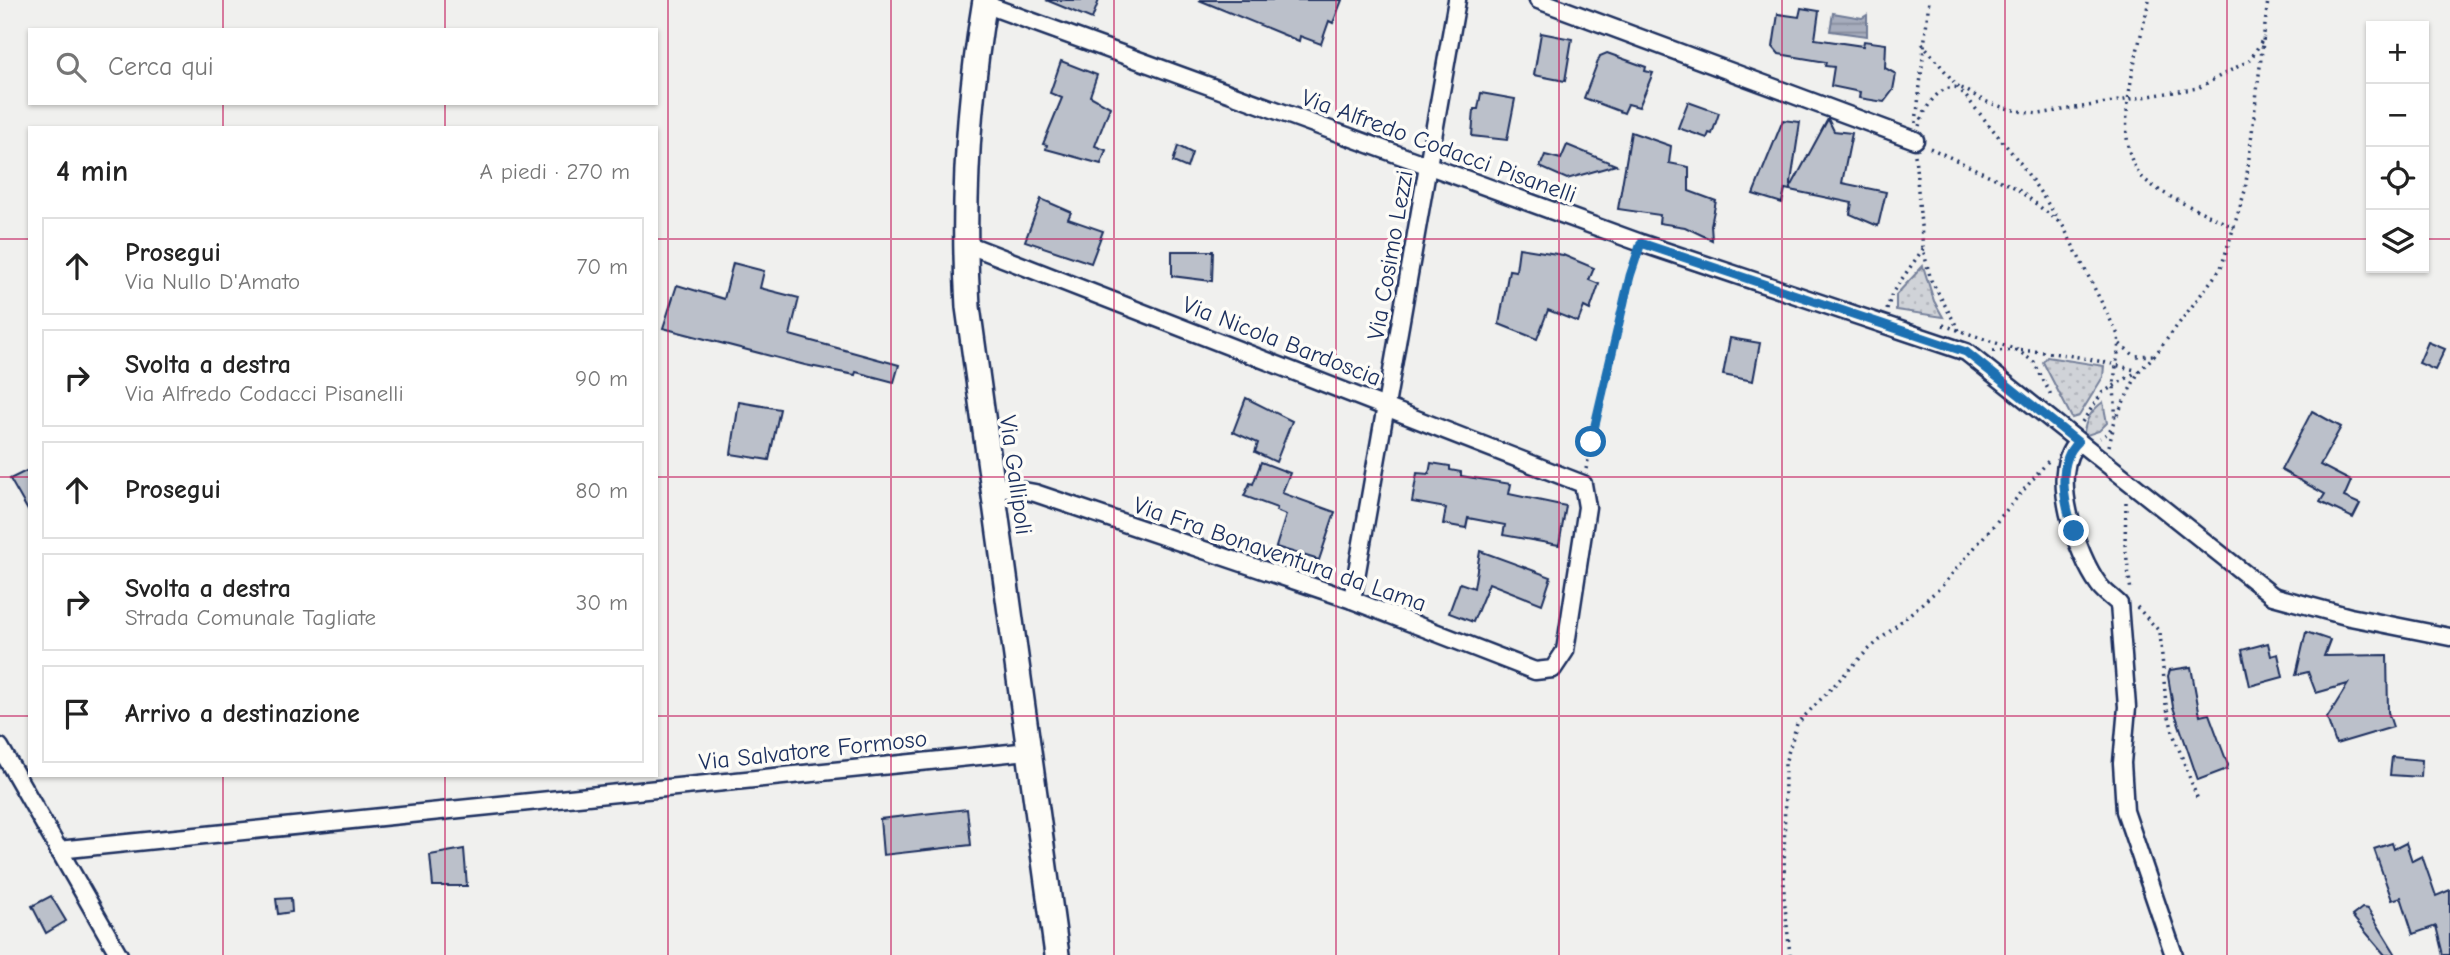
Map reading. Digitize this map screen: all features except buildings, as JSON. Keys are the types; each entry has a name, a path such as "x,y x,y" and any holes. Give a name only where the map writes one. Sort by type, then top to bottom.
{"main road":[{"name":"Via Gallipoli","path":"984,2 968,146 964,243 968,307 990,485 1057,955"}],"street":[{"name":"Via Cosimo Lezzi","path":"1352,600 1457,0"},
{"path":"1538,0 1914,140"},
{"name":"Via Alfredo Codacci Pisanelli","path":"984,2 1641,243 1966,352"},
{"name":"Via Nicola Bardoscia","path":"964,243 1386,405 1583,484"},
{"path":"1966,352 2273,596 2328,612 2450,637"},
{"path":"2078,442 2067,457 2065,505 2099,586 2119,604 2127,708 2122,763 2125,811 2174,955"},
{"name":"Via Fra Bonaventura da Lama","path":"990,485 1035,493 1352,600 1535,671 1553,669 1565,651 1587,507 1583,484"},
{"path":"0,747 119,955"},
{"name":"Via Salvatore Formoso","path":"58,850 1029,751"}],"path":[{"path":"1929,0 1922,43 1914,140 1923,249 1931,279 1942,305 1959,329 1966,352 2030,349 2139,371"},
{"path":"2149,0 2129,99 2125,136 2134,165 2144,179 2234,228"},
{"path":"2105,461 2122,400 2139,371 2155,355 2221,268 2245,191 2268,0"},
{"path":"1914,140 1931,99 1944,90 1959,88 1983,100 2019,112 2039,114 2177,94 2221,78 2249,60 2264,37"},
{"path":"1790,955 1784,897 1785,763 1797,724 1867,651 1941,587 2057,450 2078,442 2104,437 2115,422 2114,384 2118,365 2118,335 2063,226 2021,164 1922,43"},
{"path":"1914,140 2016,188 2063,226"},
{"path":"1583,484 1630,276 1641,243"},
{"path":"1882,325 1892,293 1923,249"},
{"path":"2119,344 2135,356 2155,355"},
{"path":"2078,442 2080,424 2090,406 2114,384 2139,371"},
{"path":"2127,480 2125,544 2132,604 2147,614 2160,632 2166,705 2198,800"}],"shaded area":[{"path":"1923,266 1934,301 1943,317 1896,310 1896,295"},
{"path":"2047,357 2104,366 2103,377 2079,416 2072,418 2043,362"},
{"path":"2103,402 2107,423 2099,431 2087,435 2084,433 2088,420"}],"water":[{"path":"1833,13 1862,18 1867,15 1867,36 1830,31"}],"route":[{"path":"1591,442 1630,276 1641,243 1966,352 2078,442 2070,449 2067,457 2066,478 2065,505 2074,531"}]}
